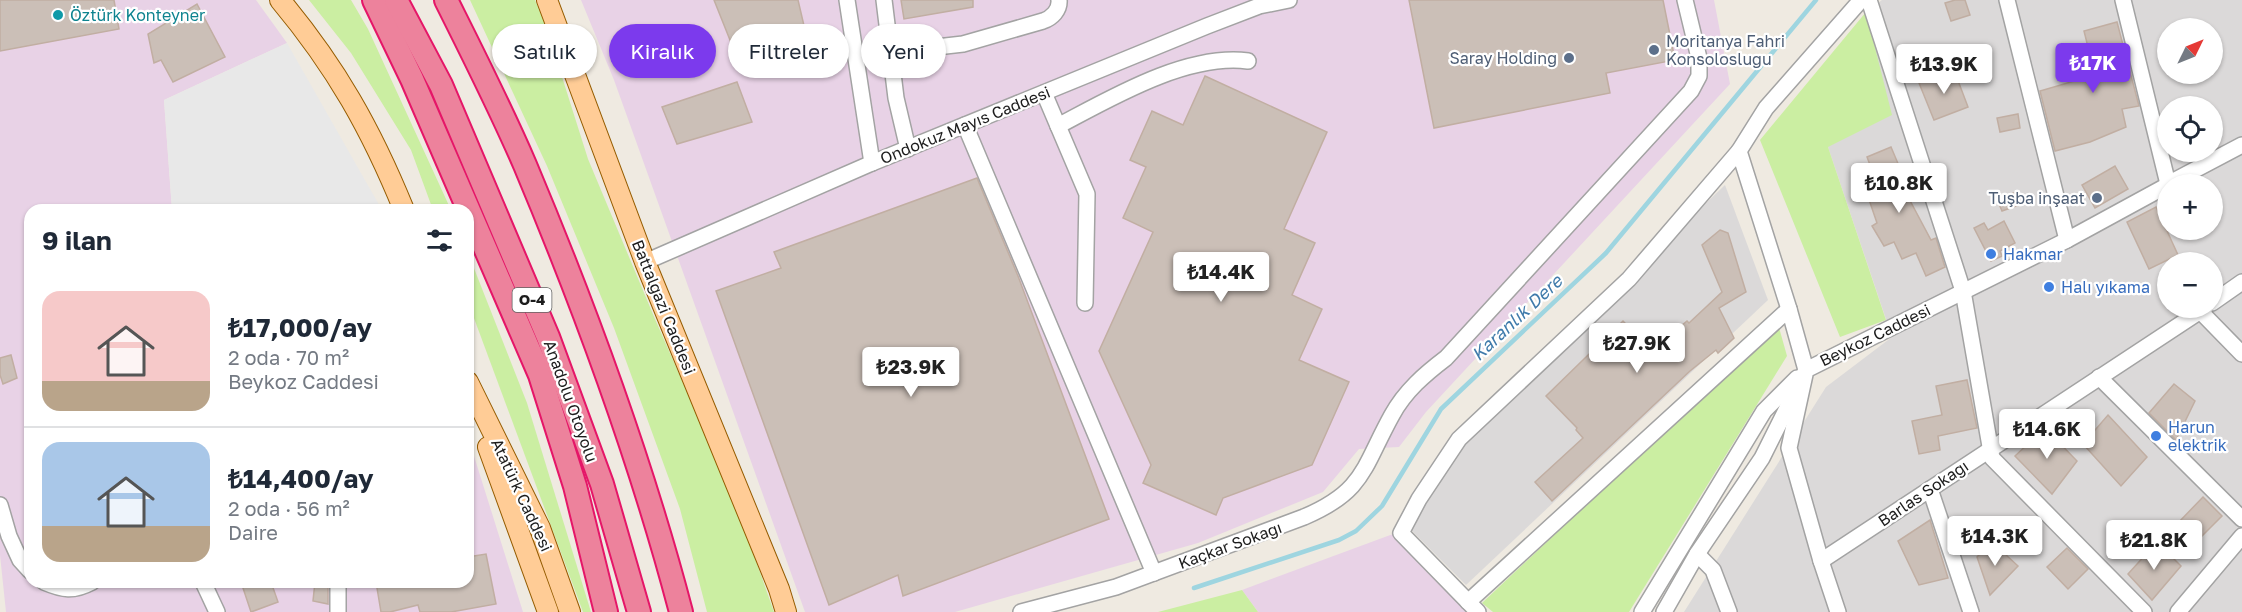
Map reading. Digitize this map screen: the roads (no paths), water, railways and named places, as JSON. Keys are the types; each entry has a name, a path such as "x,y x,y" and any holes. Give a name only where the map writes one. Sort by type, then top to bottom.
{"highway":[{"path":"374,0 465,204"},
{"name":"Anadolu Otoyolu","path":"396,0 441,86 548,337 602,484 639,612"},
{"name":"O-4","path":"446,0 524,163 593,336 643,481 681,612"},
{"path":"474,224 540,375 575,486 606,612"}],"main road":[{"path":"280,0 314,42 356,106 402,204"},
{"name":"Battalgazi Caddesi","path":"548,0 645,262 775,578 786,612"},
{"name":"Atatürk Caddesi","path":"474,394 540,528 570,612"},
{"name":"Atatürk Caddesi","path":"474,408 548,612"}],"street":[{"path":"847,0 872,163"},
{"path":"884,0 887,24"},
{"path":"946,46 963,44 1048,19 1057,10 1059,0"},
{"path":"1230,0 1231,17"},
{"name":"Ondokuz Mayıs Caddesi","path":"645,262 908,148 1259,6 1289,0"},
{"name":"Kaçkar Sokağı","path":"1021,612 1116,587 1304,517 1332,503 1355,484 1365,471 1393,413 1417,380 1446,357 1692,91 1699,76 1699,58 1685,0"},
{"path":"1789,309 1473,607 1401,532 1419,499 1459,440 1629,279 1739,151 1766,108 1861,0"},
{"path":"1869,0 1963,291 1992,458 2144,612"},
{"path":"2007,0 2067,240"},
{"path":"2123,0 2165,174"},
{"path":"1058,126 1124,91 1163,76 1219,60 1248,61"},
{"path":"894,78 908,148"},
{"path":"1044,93 1087,194 1085,303"},
{"path":"966,125 1154,573"},
{"name":"Beykoz Caddesi","path":"2190,174 2235,152 2242,145"},
{"path":"1664,612 1697,554 1762,458 1806,370 1739,151"},
{"name":"Beykoz Caddesi","path":"1838,612 1789,448 1806,370 2067,240 2157,191"},
{"name":"Barlas Sokağı","path":"2223,295 2242,282"},
{"name":"Barlas Sokağı","path":"1821,561 2189,318"},
{"path":"2214,318 2242,354"},
{"path":"1642,612 1764,411 1806,370"},
{"path":"2099,377 2242,519"},
{"path":"1930,489 1971,612"},
{"path":"0,506 9,536 24,564"},
{"path":"2178,612 2242,536"},
{"path":"1697,554 1713,570 1729,612"},
{"path":"57,588 69,591 77,588"},
{"path":"206,588 217,612"},
{"path":"338,588 338,612"}],"waterway":[{"name":"Karanlık Dere","path":"1194,588 1339,540 1356,531 1382,506 1441,409 1606,253 1816,0"}],"place":[{"name":"Öztürk Konteyner","path":"58,15"},
{"name":"Moritanya Fahri Konsolosluğu","path":"1654,50"},
{"name":"Saray Holding","path":"1569,58"},
{"name":"Tuşba inşaat","path":"2097,198"},
{"name":"Hakmar","path":"1991,254"},
{"name":"Halı yıkama","path":"2049,287"},
{"name":"Harun elektrik","path":"2156,436"}]}
